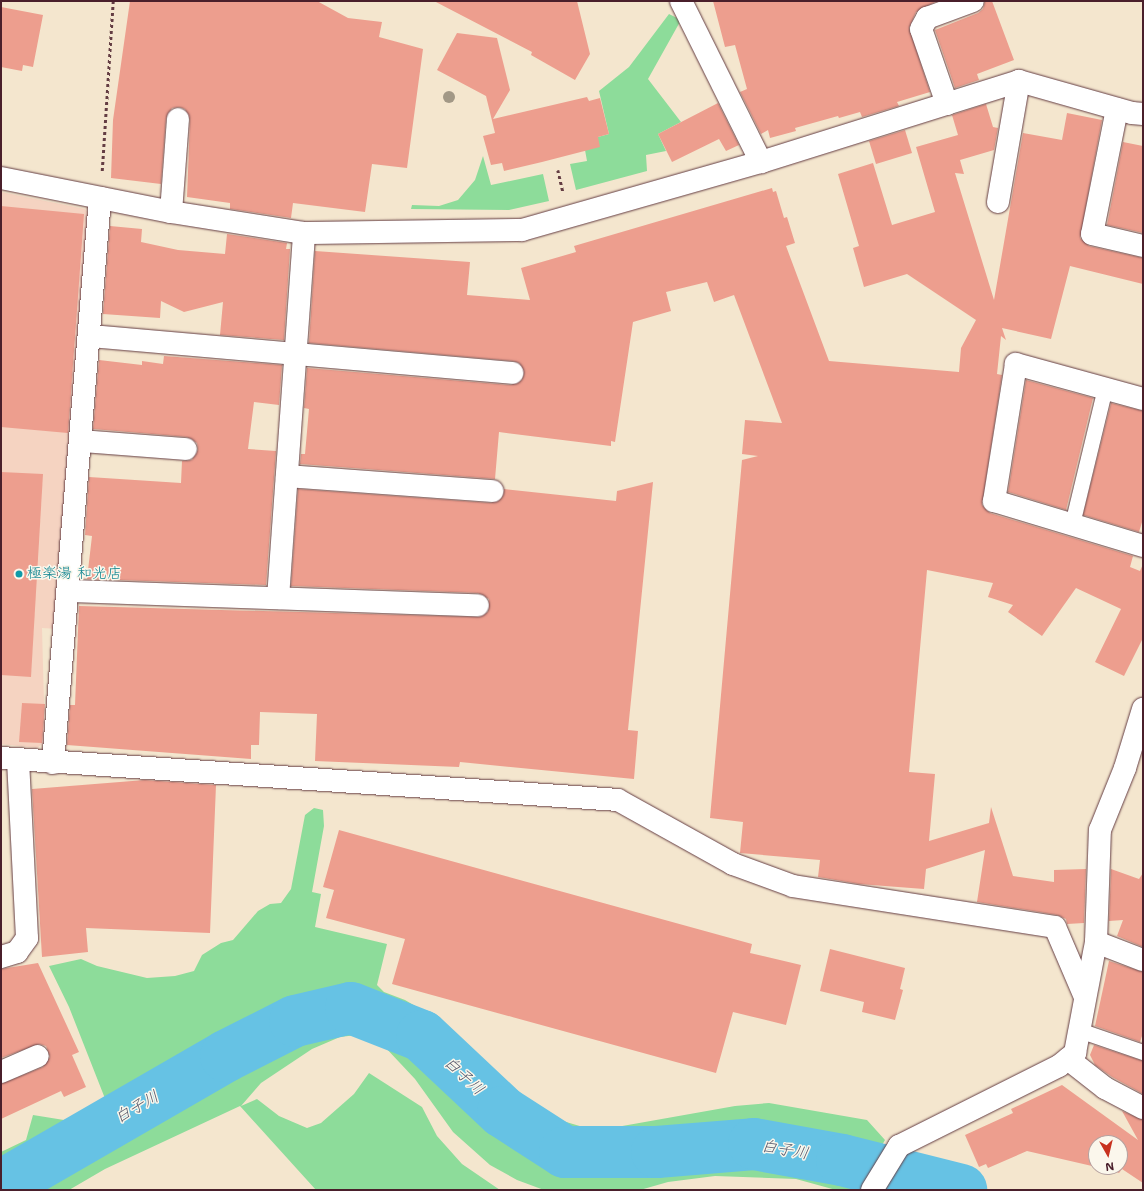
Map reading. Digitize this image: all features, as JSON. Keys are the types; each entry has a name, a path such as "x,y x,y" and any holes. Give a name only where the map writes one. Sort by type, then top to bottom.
{"street":[{"path":"681,1 761,162"},
{"path":"947,104 921,29 927,18 973,1"},
{"path":"1,178 171,212 304,234 522,230 761,162 1019,81 1117,109 1143,114"},
{"path":"998,202 1019,81"},
{"path":"1117,109 1092,234 1143,246"},
{"path":"171,212 178,119"},
{"path":"53,763 90,336 100,198"},
{"path":"278,598 304,234"},
{"path":"90,336 512,373"},
{"path":"1143,399 1016,364 994,501 1143,546"},
{"path":"81,441 186,449"},
{"path":"287,476 492,491"},
{"path":"68,591 478,606"},
{"path":"872,1190 899,1146 1059,1066 1075,1053 1096,942 1100,830 1125,768 1143,709"},
{"path":"1,957 17,952 27,938 10,759 618,800 733,864 793,886 1056,927 1085,997"},
{"path":"1096,942 1143,960"},
{"path":"1,1072 38,1056"},
{"path":"1068,1059 1105,1088 1143,1108"}],"lane":[{"path":"1072,524 1105,388"},
{"path":"1079,1030 1143,1052"}],"path":[{"path":"100,198 114,1"}],"shaded area":[{"path":"1,192 85,209 91,216 58,629 42,628 45,742 37,748 1,744"}],"green space":[{"path":"669,14 681,20 648,79 681,122 658,134 666,151 646,155 647,171 576,190 570,164 587,161 585,150 598,137 609,134 599,91 629,67"},
{"path":"483,156 491,185 543,174 549,201 509,210 411,209 412,205 439,206 458,200 475,180"},
{"path":"314,808 323,810 324,826 312,892 321,894 315,927 387,944 377,985 384,992 405,1000 434,1017 526,1110 583,1127 611,1128 735,1106 769,1103 867,1120 885,1140 857,1190 836,1190 796,1179 715,1176 668,1182 640,1190 544,1190 517,1180 490,1165 453,1132 415,1079 384,1046 357,1035 340,1037 312,1049 261,1083 241,1106 257,1099 279,1116 307,1128 321,1123 354,1094 369,1073 422,1107 437,1136 462,1164 500,1190 316,1190 240,1106 105,1169 69,1190 1,1190 1,1152 26,1140 33,1115 64,1120 106,1101 69,1007 49,966 81,959 97,966 147,978 175,976 194,971 202,955 221,943 233,940 258,911 270,904 281,903 291,889 305,815"}],"building":[{"path":"130,1 317,1 348,18 382,22 379,37 423,49 407,168 372,164 365,212 293,203 291,218 230,209 230,203 187,197 190,120 185,109 179,107 172,108 166,118 161,184 111,178 113,120"},
{"path":"434,1 577,1 590,54 575,80 531,55 532,52"},
{"path":"713,1 937,1 916,12 909,28 930,92 897,102 899,106 862,117 860,112 839,118 838,116 795,128 796,131 770,138 768,130 761,134 740,92 747,89 735,45 725,47"},
{"path":"985,1 992,1 1014,60 977,74 979,80 955,88 935,30 978,13 983,9"},
{"path":"1,7 43,15 33,67 23,65 22,71 1,67"},
{"path":"457,33 497,38 510,90 493,119 587,97 589,101 600,98 609,134 598,137 600,147 504,171 502,163 491,165 483,136 495,133 486,96 437,70"},
{"path":"718,103 739,145 726,151 719,139 672,162 658,134"},
{"path":"986,104 993,127 998,128 994,150 960,160 964,174 955,173 994,300 1023,133 1062,140 1067,113 1102,120 1080,238 1089,246 1143,258 1143,284 1070,266 1051,339 1002,328 1006,340 1001,336 997,374 1002,375 982,505 990,513 1133,556 1130,567 1140,571 1143,564 1143,638 1124,676 1095,662 1121,609 1076,588 1042,636 1008,612 1013,605 988,597 993,583 927,570 909,772 935,774 929,841 989,823 991,807 1013,876 1054,882 1054,870 1086,869 1084,923 1067,924 1066,919 1057,915 977,902 985,850 926,869 924,889 859,884 818,877 820,860 740,853 743,822 710,818 742,460 758,456 742,454 745,420 782,423 734,295 714,302 707,282 666,292 671,311 633,322 615,442 611,441 611,446 499,432 495,479 300,464 301,454 305,454 309,409 304,408 307,368 511,385 522,380 524,374 519,363 513,361 309,343 315,251 470,262 467,295 530,300 521,268 576,252 574,246 772,188 773,192 776,191 784,218 787,217 795,243 786,246 829,361 959,372 961,348 976,320 907,274 864,287 853,248 859,246 838,174 873,163 892,225 935,212 916,147 958,135 952,115"},
{"path":"905,130 912,153 876,164 869,141"},
{"path":"1123,142 1143,146 1143,233 1107,225"},
{"path":"1,206 84,214 68,433 1,427"},
{"path":"110,226 142,229 141,242 178,250 225,254 227,234 287,243 286,249 290,249 284,340 220,335 223,302 184,312 161,301 160,318 103,314"},
{"path":"164,356 282,365 279,405 254,402 248,449 276,451 266,585 87,579 92,536 85,535 89,477 181,483 182,461 192,460 198,450 197,443 187,437 93,429 99,360 142,365 142,361 163,364"},
{"path":"1026,380 1093,398 1066,510 1008,492"},
{"path":"1111,403 1143,411 1143,519 1139,532 1083,515"},
{"name":"極楽湯 和光店","path":"1,472 43,474 31,677 1,675"},
{"path":"653,482 628,730 638,731 634,779 460,762 459,767 315,761 317,714 260,712 259,745 251,745 251,759 67,745 70,705 75,705 79,606 478,617 488,612 489,599 478,593 291,586 298,489 491,503 502,498 504,489 616,501 617,491"},
{"path":"22,703 45,704 42,743 19,742"},
{"path":"145,780 216,785 210,933 86,928 88,952 42,957 32,789"},
{"path":"339,830 752,944 750,953 801,965 786,1025 733,1012 716,1073 392,984 405,939 326,918 334,890 323,887"},
{"path":"1111,869 1139,879 1143,873 1143,947 1117,936 1123,920 1109,921"},
{"path":"830,949 905,968 900,989 903,990 895,1020 862,1012 864,1002 820,991"},
{"path":"1109,961 1143,972 1143,1033 1140,1042 1095,1026"},
{"path":"38,963 79,1052 72,1055 86,1087 64,1097 61,1091 1,1119 1,1084 43,1067 50,1057 46,1046 39,1044 1,1058 1,969"},
{"path":"1094,1045 1143,1061 1143,1094 1112,1077 1095,1065 1090,1055"},
{"path":"1062,1085 1138,1140 1122,1111 1143,1120 1143,1183 1128,1173 1128,1135 1088,1135 1088,1165 1027,1151 988,1168 986,1164 979,1167 965,1135 1013,1113 1011,1109"}],"waterway":[{"name":"白子川","path":"1,1186 226,1056 295,1021 351,1008 422,1036 503,1112 565,1152 657,1152 754,1144 842,1160 961,1190"}],"place":[{"name":"極楽湯 和光店","path":"19,574"}]}
